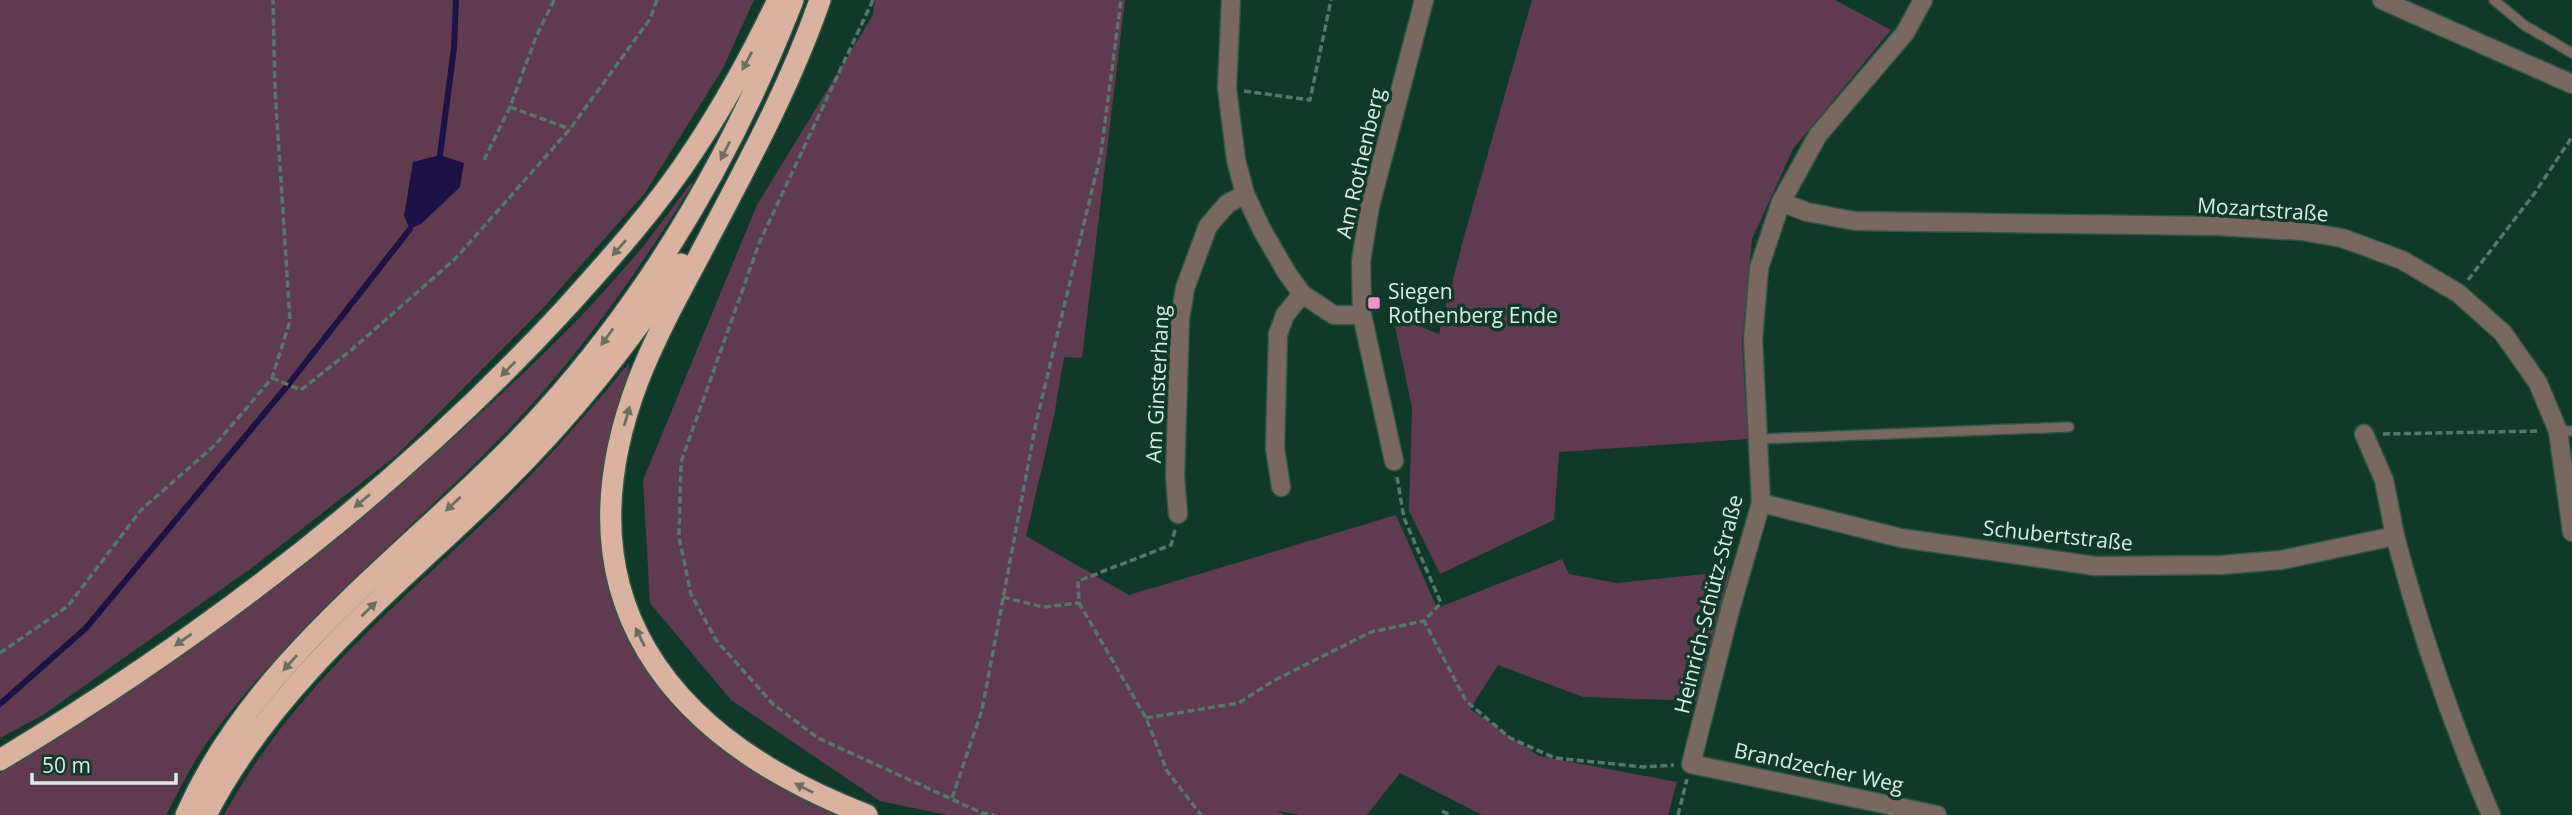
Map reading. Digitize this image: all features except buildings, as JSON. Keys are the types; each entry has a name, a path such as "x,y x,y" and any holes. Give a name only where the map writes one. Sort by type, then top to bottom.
{"highway":[{"path":"0,760 118,685 215,618 309,546 487,391 583,289 658,201 727,98 778,0"},
{"path":"186,815 195,793 220,751 256,701 290,662 345,605 481,478 546,411 599,347 647,282 716,169 775,46 793,0"},
{"path":"820,0 789,82 654,345 626,418 612,486 612,544 625,605 653,663 695,713 722,737 782,776 867,815"},
{"path":"206,815 239,757 297,683 358,620 521,465 615,358 662,294 739,178"}],"street":[{"path":"1231,0 1227,88 1236,160 1245,194 1262,230 1302,294 1334,315 1362,315"},
{"name":"Am Rothenberg","path":"1394,461 1362,315 1361,261 1370,206 1424,0"},
{"name":"Heinrich-Schütz-Straße","path":"1691,764 1730,610 1761,503 1754,339 1759,268 1781,202 1818,135 1905,33 1923,0"},
{"path":"2382,0 2572,84"},
{"name":"Am Ginsterhang","path":"1178,514 1175,476 1180,319 1185,288 1208,226 1227,204 1245,194"},
{"name":"Mozartstraße","path":"1781,202 1807,212 1855,221 2217,226 2302,231 2342,238 2402,260 2458,293 2503,333 2538,383 2565,431 2572,532"},
{"path":"1281,487 1275,448 1278,334 1285,316 1302,294"},
{"path":"2364,434 2384,480 2413,606 2460,743 2491,815"},
{"name":"Schubertstraße","path":"1761,503 1901,538 2095,566 2221,565 2281,561 2395,536"},
{"name":"Brandzecher Weg","path":"1691,764 1937,815"}],"lane":[{"path":"2494,0 2524,25 2572,53"},
{"path":"1760,439 2069,428"}],"path":[{"path":"0,653 68,606 141,510 215,445 272,378 290,321 275,89 273,0"},
{"path":"484,160 510,107 536,37 554,0"},
{"path":"272,378 301,390 350,351 454,259 570,129 650,19 657,0"},
{"path":"873,0 760,240 681,462 679,537 691,593 716,640 773,705 817,738 982,813 994,815"},
{"path":"952,798 982,710 1037,423 1101,153 1121,0"},
{"path":"1227,88 1310,100 1331,0"},
{"path":"510,107 570,129"},
{"path":"2458,293 2534,194 2572,137"},
{"path":"2364,434 2565,431"},
{"path":"1146,718 1239,703 1273,681 1371,632 1424,621 1441,603 1404,518 1394,461"},
{"path":"1178,514 1171,545 1079,581 1079,603 1146,718 1167,771 1201,815"},
{"path":"1003,597 1043,607 1079,603"},
{"path":"1424,621 1466,701 1510,737 1555,758 1644,767 1691,764 1678,815"},
{"path":"1442,811 1450,815"}],"shaded area":[{"path":"0,0 754,0 722,70 645,193 544,307 397,455 253,567 43,715 0,738"},
{"path":"875,0 1125,0 1082,358 1064,357 1054,416 1026,536 1129,595 1396,515 1437,608 1562,559 1569,574 1617,583 1734,571 1698,701 1583,697 1498,665 1470,709 1539,756 1677,782 1668,815 1482,815 1400,773 1367,815 1300,815 1277,811 1285,815 947,815 880,801 731,700 650,603 643,480 757,205 873,15"},
{"path":"1532,0 1835,0 1891,30 1793,149 1752,239 1742,342 1748,439 1559,452 1554,520 1440,574 1409,511 1412,408 1393,316 1439,334"},
{"path":"440,155 464,163 460,187 421,224 410,229 404,216 413,162"},
{"path":"691,183 693,184 630,280 560,371 509,429 280,654 204,746 166,815 0,815 0,773 118,698 232,618 397,487 500,396 572,325 640,250"},
{"path":"629,363 605,528 664,687 852,815 224,815 250,772 310,693 378,622 524,482 578,424"}],"waterway":[{"path":"440,155 454,48 456,0"},
{"path":"0,704 86,628 288,385 410,229"}],"place":[{"name":"Siegen Rothenberg Ende","path":"1374,303"}]}
